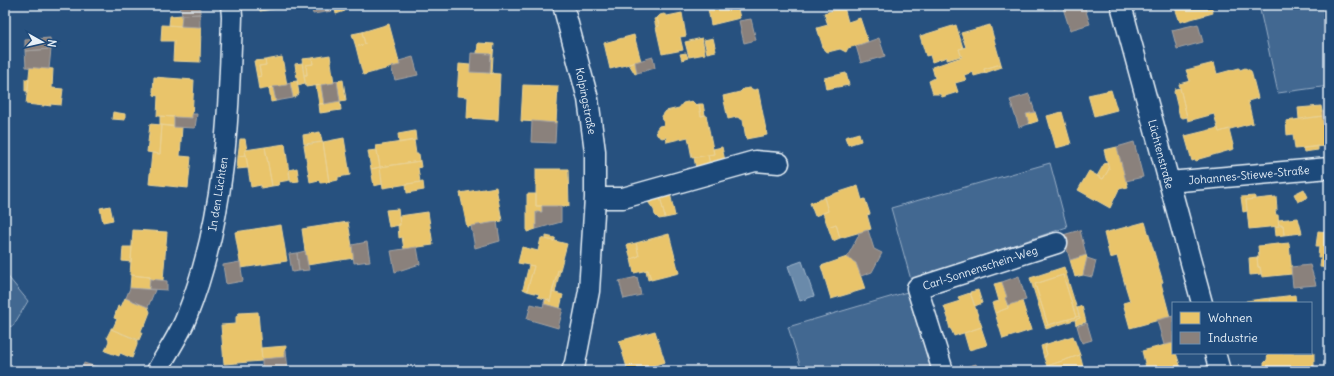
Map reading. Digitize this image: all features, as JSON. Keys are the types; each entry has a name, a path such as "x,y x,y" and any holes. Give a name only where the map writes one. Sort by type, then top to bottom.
{"street":[{"name":"In den Lüchten","path":"157,371 186,319 208,255 223,173 230,85 231,5"},
{"name":"Kolpingstraße","path":"563,5 588,100 595,151 589,291 572,371"},
{"name":"Lüchtenstraße","path":"1121,5 1202,302"},
{"path":"594,198 623,198 755,161 779,164"},
{"name":"Johannes-Stiewe-Straße","path":"1169,182 1329,168"},
{"name":"Carl-Sonnenschein-Weg","path":"943,371 917,288 1057,243"},
{"path":"1215,354 1220,371"}],"shaded area":[{"path":"1296,5 1329,5 1329,86 1278,93 1260,10"},
{"path":"1050,163 1067,227 911,280 891,208"},
{"path":"802,261 814,296 800,301 788,266"},
{"path":"5,273 28,301 13,326 5,327"},
{"path":"907,292 932,371 802,371 788,327"}],"building: Wohnen":[{"path":"259,5 297,5 260,11"},
{"path":"334,5 344,5 345,11 336,14"},
{"path":"707,5 710,5 711,9 708,9"},
{"path":"710,5 737,5 740,18 711,25 708,9 711,9"},
{"path":"1052,5 1062,5 1062,6 1054,9"},
{"path":"1174,5 1211,5 1213,13 1180,22"},
{"path":"844,7 848,22 860,18 868,42 848,48 846,52 840,49 828,52 824,50 817,28 828,25 824,13"},
{"path":"682,13 686,36 680,37 683,50 662,54 656,27 659,26 657,18 664,14 667,16"},
{"path":"182,15 181,26 169,25 170,16"},
{"path":"657,18 659,26 656,27 654,19"},
{"path":"389,24 400,65 363,75 356,47 365,44 362,32"},
{"path":"162,25 201,27 200,62 173,61 174,41 161,41"},
{"path":"956,25 963,48 959,49 961,56 947,60 947,57 932,62 930,55 926,56 920,36"},
{"path":"990,25 1001,64 984,69 985,73 974,76 973,72 964,75 966,80 955,83 958,92 942,97 940,94 933,94 929,81 935,78 932,67 962,57 959,49 966,47 961,33"},
{"path":"362,32 365,44 356,47 352,34"},
{"path":"634,35 641,61 610,69 604,43"},
{"path":"702,38 705,54 689,57 685,42"},
{"path":"713,38 716,51 707,53 704,40"},
{"path":"478,43 494,44 493,55 477,53"},
{"path":"686,53 688,58 682,60 680,54"},
{"path":"491,54 493,55 492,74 490,73"},
{"path":"330,55 334,83 306,87 304,75 307,75 306,65 313,64 312,58"},
{"path":"282,57 287,85 259,90 257,77 261,76 259,66 266,65 265,60"},
{"path":"312,58 313,64 306,65 307,75 304,75 302,59"},
{"path":"265,60 266,65 259,66 261,76 257,77 254,61"},
{"path":"635,62 637,73 635,74 629,64"},
{"path":"302,63 305,83 298,85 295,64"},
{"path":"1214,63 1217,74 1239,68 1240,70 1245,68 1251,71 1258,98 1248,101 1253,123 1219,132 1214,114 1188,121 1179,84 1190,81 1186,70"},
{"path":"459,64 470,65 470,72 500,74 498,120 467,118 468,97 457,96"},
{"path":"1001,64 1002,67 985,73 984,69"},
{"path":"30,67 53,69 52,88 63,89 61,105 50,104 51,106 44,106 26,104"},
{"path":"846,73 849,85 826,89 824,78"},
{"path":"154,77 194,80 192,118 157,116 158,96 154,95 153,92"},
{"path":"25,79 29,79 28,91 25,91"},
{"path":"343,80 346,100 340,101 337,81"},
{"path":"297,81 299,94 293,98 290,82"},
{"path":"321,85 324,104 319,104 316,86"},
{"path":"523,85 558,86 556,123 521,121"},
{"path":"273,87 276,101 271,102 269,88"},
{"path":"750,88 754,90 758,89 767,135 746,139 743,120 737,117 728,119 723,96"},
{"path":"1180,88 1187,117 1183,118 1180,117 1174,92 1175,89"},
{"path":"1111,90 1117,110 1094,116 1088,95"},
{"path":"340,101 341,110 320,113 319,104"},
{"path":"692,101 696,105 699,104 701,116 706,115 714,154 692,158 688,137 667,142 666,137 662,138 657,135 656,130 659,126 664,125 662,116 666,111 679,108 683,103"},
{"path":"699,104 703,104 705,115 701,116"},
{"path":"1321,106 1323,116 1299,119 1298,108"},
{"path":"113,112 125,114 125,120 112,119"},
{"path":"1035,112 1038,121 1029,124 1026,114"},
{"path":"1062,112 1071,144 1056,148 1047,116"},
{"path":"160,116 174,117 174,127 160,125"},
{"path":"1323,116 1326,146 1295,149 1293,134 1287,135 1286,121"},
{"path":"150,124 162,125 160,154 147,152"},
{"path":"162,125 182,127 180,156 191,157 188,188 149,184 152,153 160,154"},
{"path":"1218,128 1219,132 1229,129 1234,149 1199,159 1197,161 1192,161 1185,136"},
{"path":"415,131 416,140 399,143 398,134"},
{"path":"320,132 322,142 304,144 303,135"},
{"path":"859,133 861,141 848,145 845,137"},
{"path":"344,138 350,175 338,177 338,180 329,182 323,142"},
{"path":"240,139 245,139 247,150 245,150 246,155 238,156"},
{"path":"414,140 416,154 419,154 420,161 380,167 376,146"},
{"path":"323,142 329,182 320,183 319,180 310,182 304,145"},
{"path":"285,144 290,180 279,182 279,185 272,186 265,147"},
{"path":"1318,146 1318,150 1304,152 1303,148"},
{"path":"265,147 272,186 261,188 261,185 251,187 245,150"},
{"path":"722,147 725,161 710,165 708,155 714,154 713,149"},
{"path":"1117,147 1128,187 1119,189 1110,208 1078,190 1089,171 1103,179 1109,169 1104,150"},
{"path":"377,150 380,167 371,169 368,151"},
{"path":"246,155 248,168 237,169 238,156"},
{"path":"708,155 710,165 696,169 694,157"},
{"path":"420,161 421,167 418,168 420,182 383,188 380,167"},
{"path":"1107,163 1109,169 1103,179 1097,176 1104,164"},
{"path":"380,167 382,184 374,186 371,169"},
{"path":"297,168 299,181 291,182 289,170"},
{"path":"536,169 568,169 569,206 536,206"},
{"path":"423,182 424,190 407,193 406,184"},
{"path":"858,186 862,200 865,199 870,214 867,215 871,229 840,238 836,224 828,227 823,213 828,211 824,197"},
{"path":"496,187 502,221 467,227 460,193"},
{"path":"1304,189 1308,197 1298,202 1294,194"},
{"path":"670,193 675,216 665,218 660,196"},
{"path":"527,194 536,194 536,206 542,206 542,212 536,212 536,229 527,232"},
{"path":"660,196 665,218 659,219 646,199"},
{"path":"1255,196 1255,199 1246,200 1247,211 1243,212 1241,197"},
{"path":"1276,197 1277,210 1275,210 1276,215 1278,215 1279,226 1249,229 1246,200"},
{"path":"824,198 828,211 815,216 810,203"},
{"path":"110,206 113,220 103,222 100,208"},
{"path":"398,209 400,225 389,227 386,210"},
{"path":"428,212 433,245 404,249 402,237 399,238 399,216"},
{"path":"1298,218 1302,233 1284,235 1283,225 1279,225 1278,220"},
{"path":"348,222 354,258 307,265 302,229"},
{"path":"1145,222 1163,282 1161,283 1170,317 1130,328 1123,303 1130,301 1117,256 1110,258 1104,233"},
{"path":"836,224 840,238 833,241 828,227"},
{"path":"281,225 287,261 241,268 235,232"},
{"path":"1283,225 1284,235 1276,236 1275,227"},
{"path":"133,230 167,232 163,280 130,275"},
{"path":"1318,231 1329,232 1329,268 1320,267 1321,257 1318,257 1319,246 1316,246"},
{"path":"669,234 679,273 651,280 648,270 634,273 631,259 639,256 636,243"},
{"path":"546,236 555,238 554,241 546,239"},
{"path":"541,238 554,241 555,238 555,241 567,244 560,270 558,270 550,302 549,300 538,297 539,294 527,291 534,266 518,263 522,247 538,251"},
{"path":"636,243 639,256 631,259 627,245"},
{"path":"1289,243 1292,274 1262,277 1260,267 1258,267 1258,246"},
{"path":"123,247 132,247 131,262 122,261"},
{"path":"1086,255 1087,258 1083,275 1075,277 1070,260"},
{"path":"847,257 856,263 865,289 831,299 821,266"},
{"path":"1257,257 1258,267 1260,267 1261,274 1250,275 1249,258"},
{"path":"529,265 534,266 527,291 523,289"},
{"path":"1064,267 1079,316 1076,317 1063,275 1035,284 1048,325 1045,326 1030,278"},
{"path":"558,270 560,270 555,293 552,292"},
{"path":"646,270 648,270 651,279 648,280"},
{"path":"131,275 150,277 149,289 130,288"},
{"path":"1063,275 1076,317 1048,325 1035,284"},
{"path":"1002,282 1007,297 1005,298 1008,308 995,313 992,303 999,301 994,284"},
{"path":"978,290 982,303 975,306 970,292"},
{"path":"552,292 563,295 560,308 544,304 546,299 550,302"},
{"path":"970,293 982,327 954,336 950,329 944,306 960,301 958,297"},
{"path":"1295,295 1296,302 1271,302 1270,298"},
{"path":"125,298 148,307 150,312 141,331 142,333 139,340 111,329 113,328 117,319 114,318 118,306 121,307"},
{"path":"1270,298 1271,302 1246,302"},
{"path":"1022,301 1031,330 1003,339 995,313 1008,308 1008,305"},
{"path":"1082,306 1086,322 1076,325 1075,320 1080,318 1077,308"},
{"path":"258,312 262,361 224,364 221,325 236,324 236,317 239,313"},
{"path":"1079,316 1080,318 1046,329 1045,326"},
{"path":"981,327 987,345 969,350 964,333"},
{"path":"111,329 137,340 137,345 132,358 120,353 119,356 105,351 109,341 107,337"},
{"path":"655,331 665,362 635,371 628,371 619,341"},
{"path":"1073,336 1080,355 1047,366 1044,358 1047,354 1045,348 1047,344"},
{"path":"1172,343 1172,354 1176,354 1182,371 1147,371 1142,351"},
{"path":"1047,344 1045,348 1047,354 1044,358 1041,346"},
{"path":"286,346 285,357 262,359 261,348"},
{"path":"1314,353 1314,366 1318,370 1264,371 1264,363 1267,360 1268,354"},
{"path":"1080,355 1084,371 1048,371 1047,366"},
{"path":"1010,366 1012,371 996,371 998,370"},
{"path":"1047,366 1048,371 1041,371 1040,369"},
{"path":"1146,366 1147,371 1143,371 1142,367"}],"building: Industrie":[{"path":"180,5 200,5 200,14 182,15"},
{"path":"311,5 331,5 332,11 313,14"},
{"path":"1073,5 1084,5 1090,24 1070,30 1063,8"},
{"path":"200,14 200,27 181,26 182,15"},
{"path":"751,19 756,40 744,43 739,21"},
{"path":"1198,24 1203,42 1177,49 1172,30"},
{"path":"50,38 51,49 25,51 25,40"},
{"path":"879,38 885,56 861,63 856,46"},
{"path":"51,49 49,69 26,67 25,51"},
{"path":"471,53 491,54 490,73 470,72"},
{"path":"413,57 418,75 395,80 391,67 400,65 399,61"},
{"path":"653,57 655,68 637,73 635,62"},
{"path":"337,81 340,101 324,104 321,85 334,83"},
{"path":"290,83 293,98 276,101 273,87 287,85"},
{"path":"1029,94 1035,112 1026,114 1029,124 1019,127 1010,100"},
{"path":"1329,111 1329,137 1325,137 1322,112"},
{"path":"192,114 197,114 195,128 174,127 174,117 192,118"},
{"path":"532,121 556,123 555,143 531,142"},
{"path":"1134,142 1143,177 1126,181 1117,147"},
{"path":"542,206 561,206 561,222 536,229 536,212 542,212"},
{"path":"497,222 500,241 475,248 471,226"},
{"path":"868,230 874,249 882,253 872,272 861,276 856,263 847,257 859,235 858,233"},
{"path":"1080,230 1086,255 1070,260 1063,235"},
{"path":"367,242 370,261 354,263 352,245"},
{"path":"417,247 420,264 395,272 391,251"},
{"path":"305,251 309,270 299,271 297,253"},
{"path":"297,253 299,271 292,272 289,254"},
{"path":"1087,258 1096,261 1092,277 1083,275"},
{"path":"240,262 243,281 226,284 223,265"},
{"path":"1310,265 1316,285 1293,287 1291,267"},
{"path":"1019,276 1026,300 1008,305 1002,282"},
{"path":"637,277 641,295 624,299 619,281"},
{"path":"150,279 167,281 167,290 149,289"},
{"path":"130,288 155,290 148,307 126,298"},
{"path":"545,299 544,304 563,309 558,328 527,319 531,304 543,307"},
{"path":"1172,316 1172,343 1164,345 1157,320"},
{"path":"1087,323 1092,340 1082,343 1077,326"},
{"path":"285,350 288,371 262,371 262,359 285,357"},
{"path":"84,363 106,370 106,371 81,371"},
{"path":"976,364 978,371 955,370"}]}
